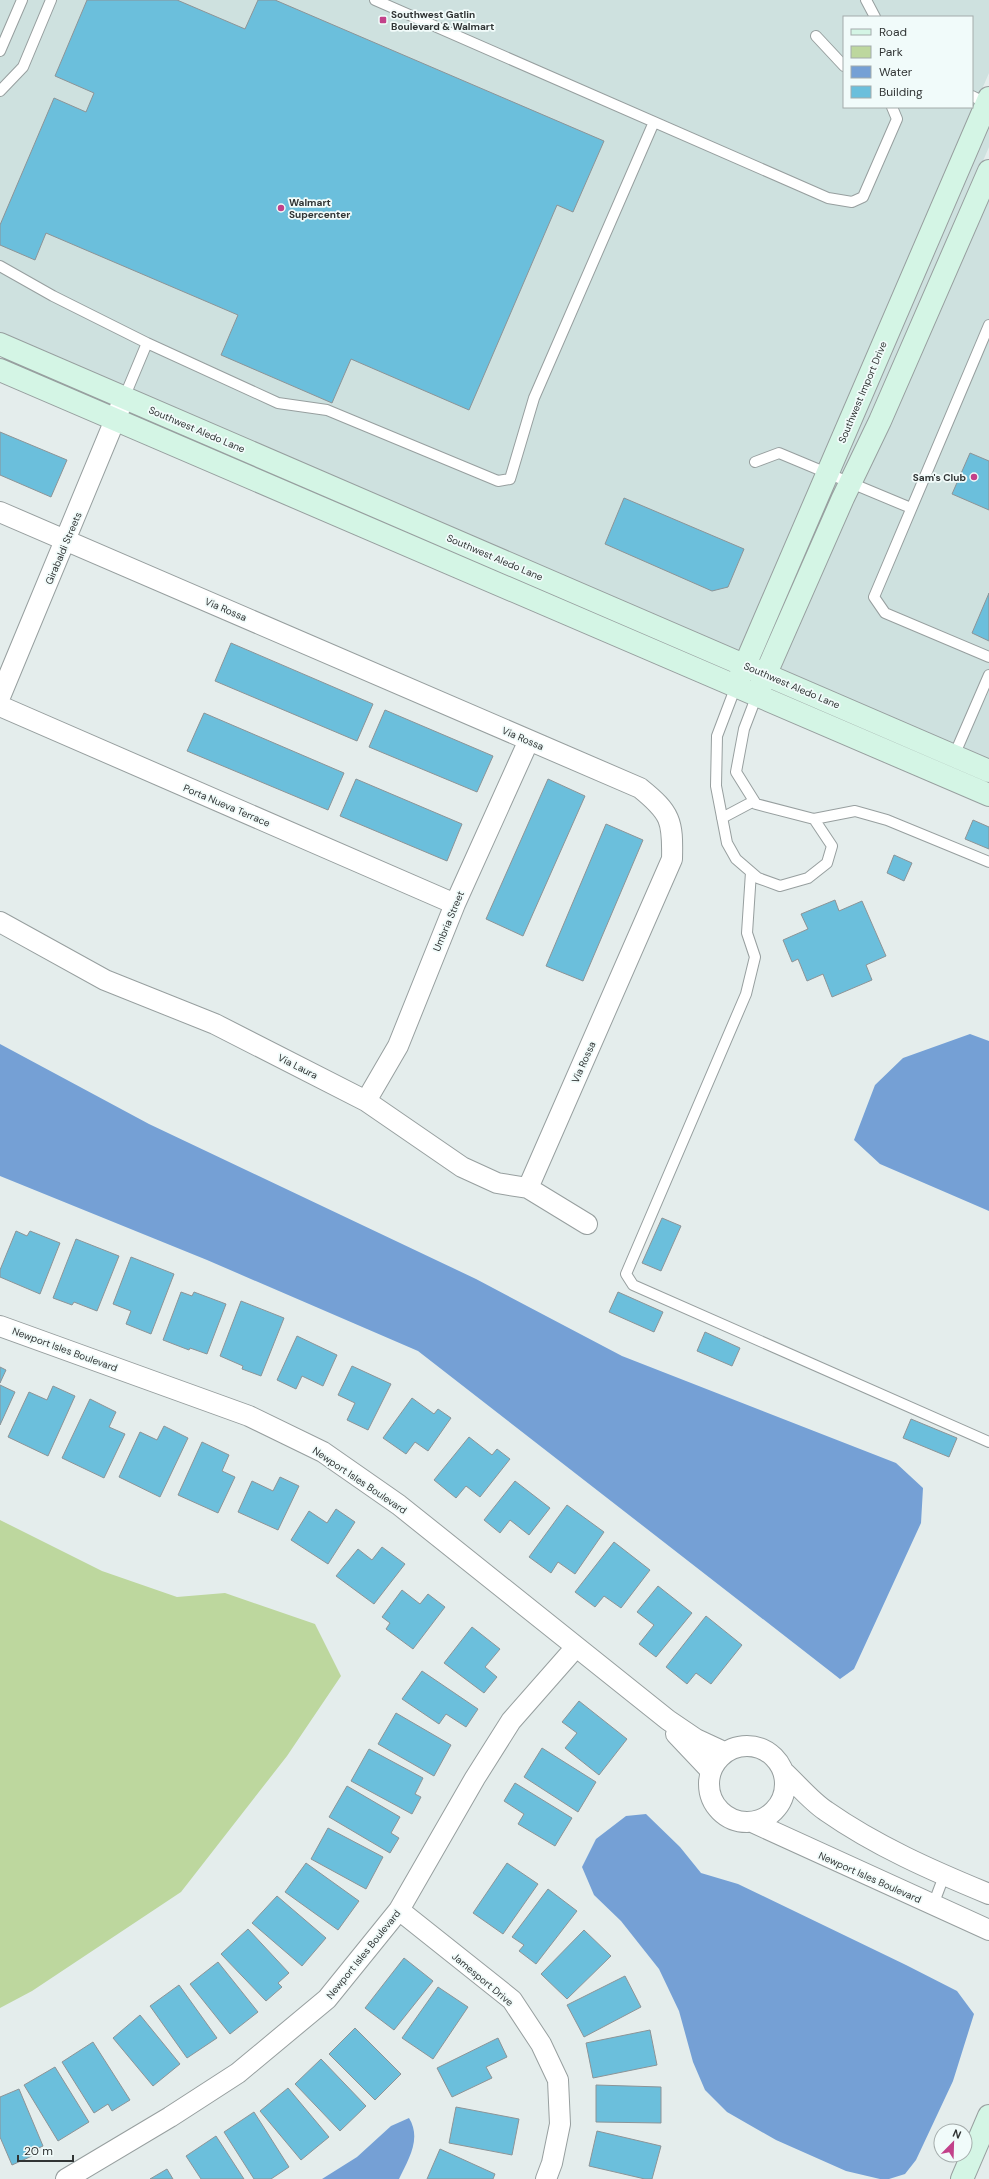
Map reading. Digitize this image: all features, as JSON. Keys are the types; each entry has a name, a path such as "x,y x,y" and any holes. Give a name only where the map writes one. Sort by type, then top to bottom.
{"street":[{"name":"Southwest Import Drive","path":"736,686 828,473 984,100"},
{"path":"757,695 850,482 880,421 989,171"},
{"name":"Southwest Aledo Lane","path":"0,344 989,771"},
{"path":"0,370 989,794"},
{"name":"Girabaldi Streets","path":"0,697 124,398"},
{"name":"Via Rossa","path":"0,512 640,788 660,805 672,829 672,859 528,1188"},
{"name":"Porta Nueva Terrace","path":"0,706 455,904"},
{"name":"Umbria Street","path":"366,1101 398,1046 455,904 529,740"},
{"name":"Via Laura","path":"0,922 104,980 215,1024 366,1101 462,1166 497,1183 528,1188 587,1224"},
{"name":"Newport Isles Boulevard","path":"0,1326 249,1416 323,1452 399,1505 668,1720 696,1739 724,1752"},
{"name":"Newport Isles Boulevard","path":"66,2179 170,2118 238,2073 327,1999 399,1910 475,1778 511,1721 576,1647"},
{"name":"Newport Isles Boulevard","path":"668,1720 674,1732 710,1771"},
{"path":"749,1745 762,1748 778,1760 784,1772 786,1785 780,1805 765,1818 752,1822 738,1821 726,1816 716,1806 711,1797 708,1784 710,1771 717,1759 724,1752 736,1747 749,1745"},
{"path":"784,1772 825,1811 873,1841 944,1876 989,1894"},
{"name":"Newport Isles Boulevard","path":"752,1822 989,1930"},
{"name":"Jamesport Drive","path":"399,1910 512,2000 541,2044 558,2080 560,2124 552,2163 546,2179"},
{"path":"962,2179 989,2116"}],"lane":[{"path":"0,51 22,0"},
{"path":"0,92 23,68 51,0"},
{"path":"375,0 828,198 852,202 863,197 897,119 892,108"},
{"path":"866,0 874,16"},
{"path":"816,36 843,65"},
{"path":"0,266 52,296 147,343 278,403 326,410 498,481 510,479 534,398 654,122"},
{"path":"989,325 874,597 885,613 989,657"},
{"path":"124,398 147,343"},
{"path":"755,462 779,453 911,508"},
{"path":"945,776 989,675"},
{"path":"736,686 717,736 716,786 728,843 736,859 758,878 780,886 808,878 827,863 832,846 814,819"},
{"path":"757,695 744,729 736,772 756,804 814,819 855,811 887,820 989,862"},
{"path":"722,818 754,801"},
{"path":"751,872 747,933 755,957 746,994 626,1274 633,1285 989,1442"},
{"path":"933,1905 944,1876"}],"shaded area":[{"path":"0,0 989,0 989,73 740,651 0,332"},
{"path":"989,123 989,147 872,417 761,660 758,659"},
{"path":"989,195 989,759 779,668"}],"green space":[{"path":"0,1520 102,1571 177,1597 225,1593 315,1624 341,1676 287,1756 181,1892 32,1991 0,2008"}],"water":[{"path":"970,1034 989,1041 989,1211 880,1164 854,1140 875,1085 903,1058"},
{"path":"0,1044 149,1124 476,1279 622,1356 896,1463 923,1488 921,1523 854,1669 840,1679 418,1351 207,1260 0,1176"},
{"path":"646,1814 680,1847 701,1873 738,1884 957,1991 974,2014 953,2081 916,2160 905,2174 889,2179 880,2179 846,2171 776,2140 727,2112 705,2090 693,2062 679,2011 659,1969 621,1921 594,1895 582,1867 596,1839 626,1816"},
{"path":"409,2118 413,2126 414,2142 410,2157 399,2179 322,2179 357,2157 391,2126"}],"building":[{"name":"Walmart Supercenter","path":"87,0 177,0 245,29 258,0 275,0 604,141 573,212 557,205 469,410 351,359 332,403 221,355 238,315 46,233 35,260 0,245 0,225 54,98 86,112 94,93 55,76"},
{"path":"0,432 67,460 51,497 0,475"},
{"name":"Sam's Club","path":"970,453 989,461 989,510 952,494"},
{"path":"624,498 744,549 728,587 712,591 605,544"},
{"path":"989,593 989,641 972,633"},
{"path":"231,643 373,704 357,741 215,681"},
{"path":"385,710 493,756 477,792 369,747"},
{"path":"204,713 344,773 328,810 187,751"},
{"path":"356,779 462,824 447,861 340,816"},
{"path":"548,779 585,796 523,936 486,919"},
{"path":"973,820 989,827 989,849 965,839"},
{"path":"606,824 643,840 583,981 546,966"},
{"path":"894,855 912,863 904,881 887,873"},
{"path":"835,900 839,911 862,901 886,956 866,965 872,980 832,997 823,974 807,981 798,959 792,962 783,940 808,929 801,914"},
{"path":"662,1218 681,1226 661,1271 642,1263"},
{"path":"16,1231 27,1236 30,1231 60,1243 40,1294 0,1277 0,1270"},
{"path":"76,1239 119,1256 97,1311 74,1302 72,1305 53,1298"},
{"path":"131,1257 174,1274 151,1334 126,1324 131,1311 113,1304"},
{"path":"181,1292 192,1296 194,1292 226,1304 207,1354 190,1348 189,1350 163,1340"},
{"path":"618,1292 663,1312 654,1332 609,1312"},
{"path":"241,1301 284,1318 261,1376 242,1369 243,1366 220,1356"},
{"path":"705,1332 740,1348 732,1366 697,1351"},
{"path":"297,1336 337,1355 323,1386 302,1376 296,1389 277,1380"},
{"path":"352,1366 391,1384 368,1430 347,1420 355,1403 338,1395"},
{"path":"0,1367 6,1370 0,1383"},
{"path":"0,1385 15,1392 0,1425"},
{"path":"53,1386 75,1396 48,1456 8,1437 29,1392 47,1400"},
{"path":"412,1398 434,1414 438,1409 451,1418 428,1451 415,1442 406,1454 383,1438"},
{"path":"90,1399 116,1412 109,1427 125,1434 104,1478 62,1458"},
{"path":"911,1419 957,1438 949,1457 903,1438"},
{"path":"164,1426 188,1438 160,1497 119,1477 140,1432 157,1440"},
{"path":"469,1437 492,1455 497,1449 510,1459 480,1497 466,1486 456,1498 434,1480"},
{"path":"202,1442 229,1455 222,1471 235,1477 218,1513 178,1495"},
{"path":"280,1477 299,1486 278,1530 238,1512 252,1481 273,1491"},
{"path":"515,1481 550,1508 529,1535 510,1520 500,1533 484,1520"},
{"path":"567,1505 604,1532 575,1574 558,1562 551,1573 529,1557"},
{"path":"336,1509 355,1522 328,1564 291,1540 309,1511 327,1523"},
{"path":"614,1542 650,1570 621,1608 604,1596 595,1607 575,1592"},
{"path":"382,1547 405,1564 374,1604 336,1576 358,1549 372,1560"},
{"path":"658,1586 692,1613 656,1657 639,1644 654,1625 637,1612"},
{"path":"402,1590 420,1604 428,1594 445,1607 413,1649 386,1629 390,1623 382,1617"},
{"path":"706,1616 742,1645 711,1684 696,1673 687,1684 666,1667"},
{"path":"472,1627 500,1649 485,1667 497,1677 484,1693 444,1663"},
{"path":"422,1671 478,1709 466,1727 446,1714 439,1724 402,1699"},
{"path":"579,1701 627,1739 599,1775 565,1748 577,1733 562,1722"},
{"path":"396,1713 451,1745 434,1776 378,1744"},
{"path":"542,1748 596,1782 578,1812 524,1777"},
{"path":"369,1749 423,1778 415,1794 421,1797 412,1814 351,1781"},
{"path":"515,1783 572,1818 555,1846 518,1824 524,1814 504,1801"},
{"path":"347,1786 400,1817 391,1833 399,1838 390,1853 329,1817"},
{"path":"328,1828 383,1857 366,1889 311,1859"},
{"path":"306,1863 359,1901 338,1930 285,1892"},
{"path":"507,1863 538,1884 503,1934 473,1913"},
{"path":"548,1889 577,1911 536,1964 519,1951 524,1945 512,1937"},
{"path":"277,1896 326,1938 302,1966 252,1923"},
{"path":"248,1929 289,1973 278,1983 282,1987 266,2001 221,1954"},
{"path":"584,1930 611,1956 567,1999 541,1974"},
{"path":"404,1958 433,1981 394,2030 365,2008"},
{"path":"218,1962 258,2012 230,2034 190,1984"},
{"path":"625,1976 641,2007 584,2037 567,2005"},
{"path":"179,1985 217,2038 187,2058 150,2006"},
{"path":"438,1987 468,2007 433,2059 402,2038"},
{"path":"140,2015 180,2064 153,2086 113,2038"},
{"path":"355,2028 401,2074 375,2100 329,2054"},
{"path":"650,2030 657,2065 593,2078 586,2043"},
{"path":"498,2038 507,2057 486,2067 492,2078 452,2097 437,2068"},
{"path":"93,2042 130,2100 112,2111 108,2104 94,2113 62,2062"},
{"path":"321,2059 366,2106 340,2131 295,2084"},
{"path":"55,2067 89,2122 58,2141 24,2085"},
{"path":"596,2085 661,2087 661,2123 596,2122"},
{"path":"288,2088 329,2137 301,2160 260,2111"},
{"path":"19,2089 43,2146 30,2152 32,2156 12,2165 0,2137 0,2097"},
{"path":"456,2107 519,2119 512,2155 449,2143"},
{"path":"254,2112 289,2167 271,2179 254,2179 224,2132"},
{"path":"597,2131 661,2146 652,2179 645,2179 589,2166"},
{"path":"216,2136 244,2179 201,2179 186,2156"},
{"path":"440,2149 495,2174 493,2179 427,2179"},
{"path":"167,2169 173,2179 150,2179"}],"place":[{"name":"Southwest Gatlin Boulevard & Walmart","path":"383,20"},
{"name":"Walmart Supercenter","path":"281,208"},
{"name":"Sam's Club","path":"974,477"}]}
